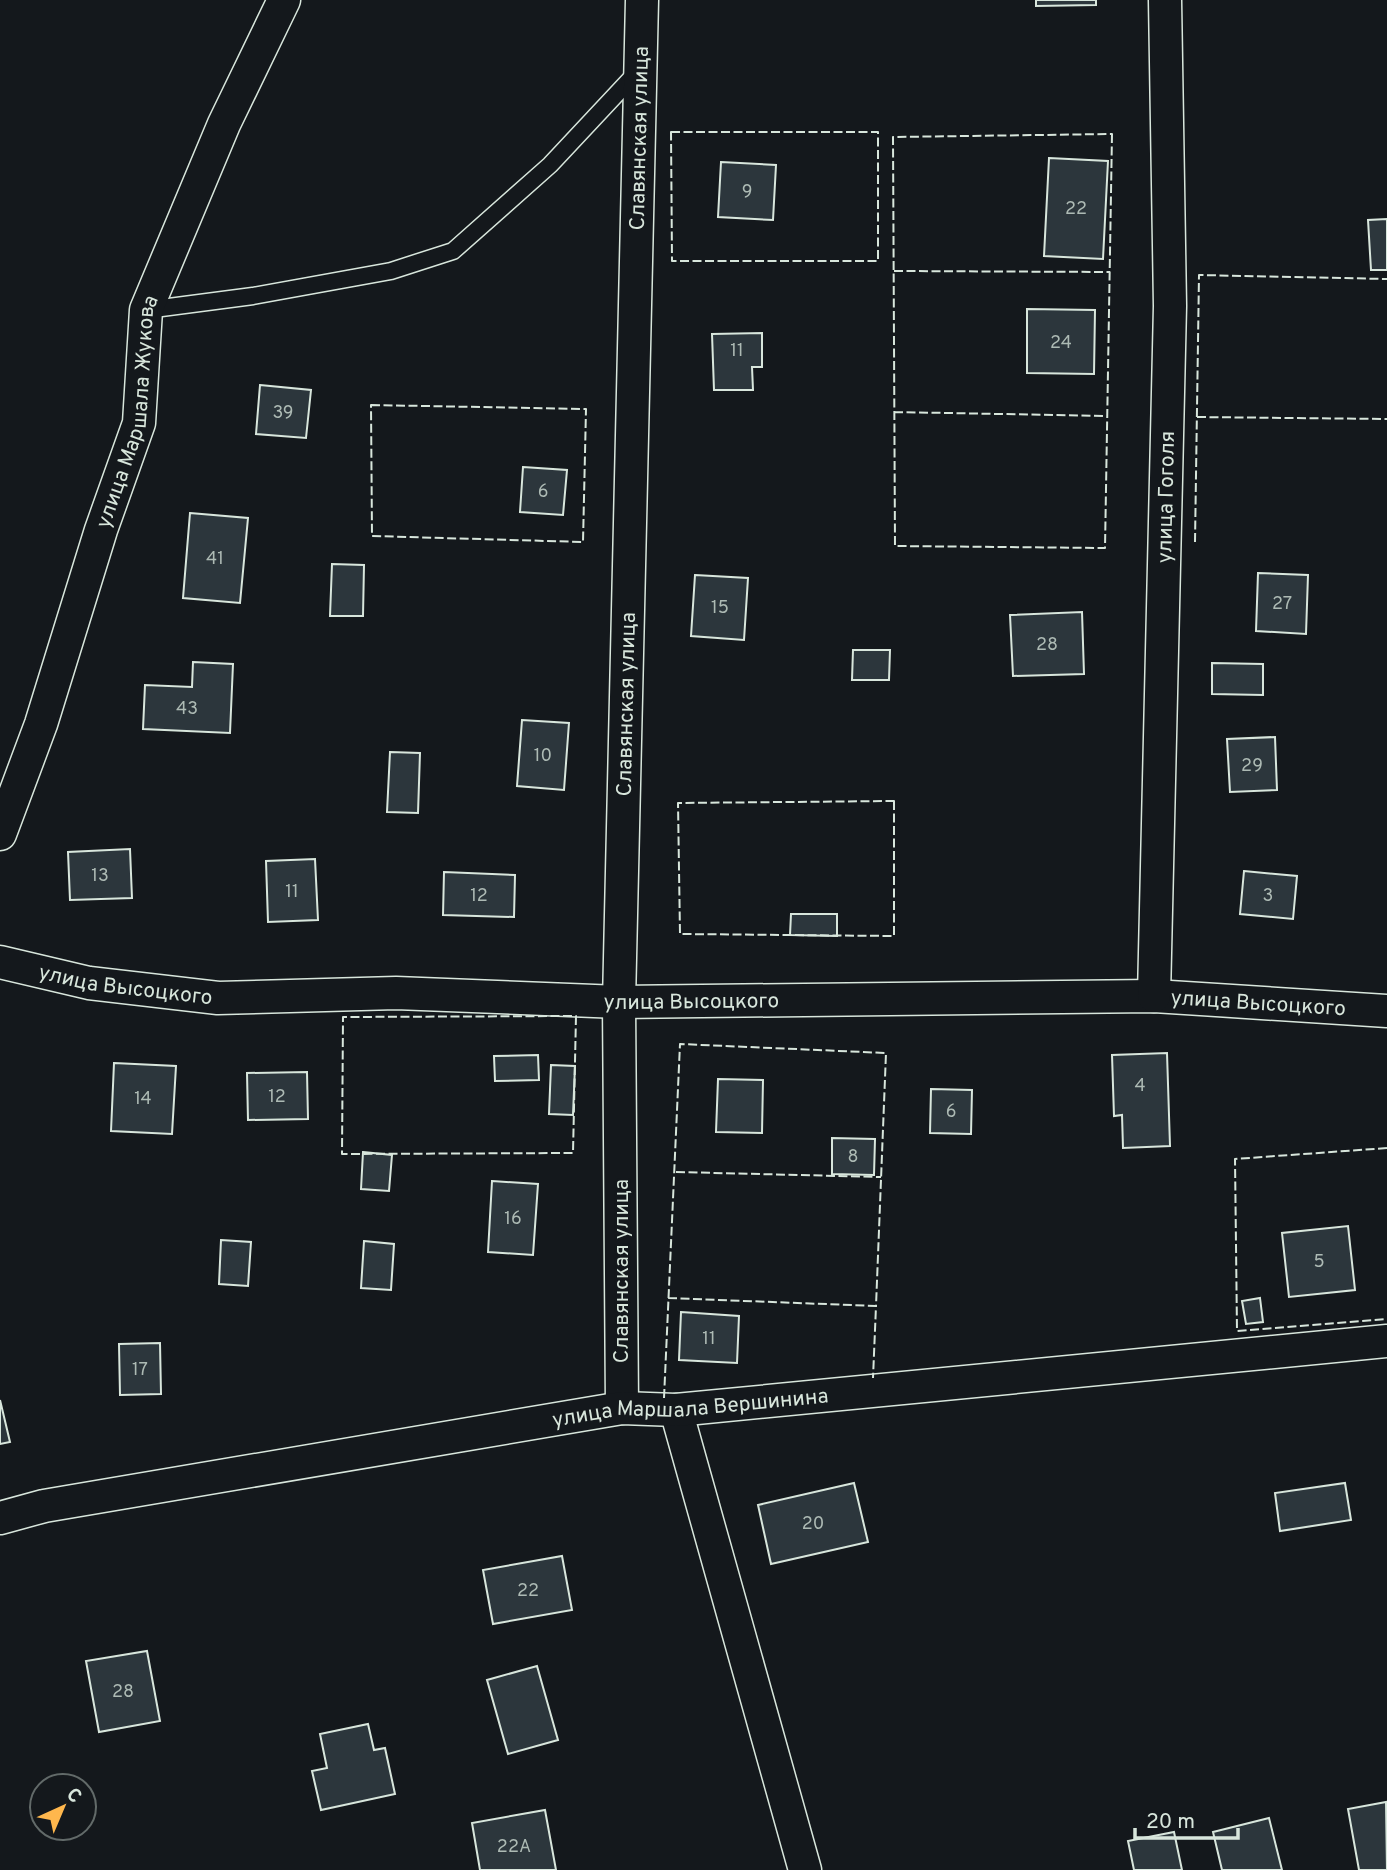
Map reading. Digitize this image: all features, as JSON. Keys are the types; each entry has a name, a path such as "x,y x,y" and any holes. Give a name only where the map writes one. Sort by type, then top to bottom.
{"street":[{"name":"улица Маршала Жукова","path":"0,834 41,724 101,530 139,423 146,310 224,124 284,0"},
{"name":"Славянская улица","path":"622,1408 619,1002 642,0"},
{"name":"улица Гоголя","path":"1154,996 1170,306 1165,0"},
{"name":"улица Высоцкого","path":"0,962 89,983 219,998 396,993 619,1002 1154,996 1387,1011"},
{"name":"улица Маршала Вершинина","path":"0,1518 44,1506 622,1408 676,1409 1387,1341"},
{"path":"676,1409 805,1870"}],"lane":[{"path":"146,310 253,296 391,271 453,251 550,165 641,68"}],"building":[{"path":"1036,0 1096,0 1096,5 1036,6"},
{"path":"1049,158 1108,161 1103,259 1044,256"},
{"path":"721,162 776,165 773,220 718,217"},
{"path":"1387,219 1387,270 1371,270 1368,220"},
{"path":"1027,309 1095,310 1094,374 1027,373"},
{"path":"762,333 762,367 752,367 753,390 714,390 712,334"},
{"path":"260,385 311,390 306,438 256,434"},
{"path":"523,467 567,470 563,515 520,512"},
{"path":"190,513 248,518 240,603 183,598"},
{"path":"332,564 364,565 363,616 330,616"},
{"path":"1258,573 1308,575 1306,634 1256,631"},
{"path":"695,575 748,578 744,640 691,636"},
{"path":"1082,612 1084,674 1013,676 1010,615"},
{"path":"853,650 890,650 889,680 852,680"},
{"path":"193,662 233,664 230,733 143,729 145,685 192,687"},
{"path":"1212,663 1263,664 1263,695 1212,694"},
{"path":"522,720 569,723 564,790 517,786"},
{"path":"1275,737 1277,790 1230,792 1227,739"},
{"path":"390,752 420,753 418,813 387,812"},
{"path":"130,849 132,898 70,900 68,852"},
{"path":"315,859 318,920 268,922 266,861"},
{"path":"1244,871 1297,876 1293,919 1240,914"},
{"path":"444,872 515,875 514,917 443,915"},
{"path":"791,914 837,914 837,936 790,935"},
{"path":"1167,1053 1170,1146 1123,1148 1122,1115 1114,1116 1112,1055"},
{"path":"538,1055 539,1080 495,1081 494,1056"},
{"path":"114,1063 176,1066 172,1134 111,1131"},
{"path":"551,1065 575,1066 573,1115 549,1114"},
{"path":"307,1072 308,1119 248,1120 247,1073"},
{"path":"718,1079 763,1080 762,1133 716,1132"},
{"path":"931,1089 972,1090 971,1134 930,1133"},
{"path":"832,1138 875,1139 874,1175 832,1174"},
{"path":"363,1152 392,1155 389,1191 361,1189"},
{"path":"492,1181 538,1184 533,1255 488,1252"},
{"path":"1348,1226 1355,1290 1289,1297 1282,1233"},
{"path":"221,1240 251,1242 248,1286 219,1284"},
{"path":"364,1241 394,1244 391,1290 361,1288"},
{"path":"1260,1298 1263,1322 1246,1324 1242,1301"},
{"path":"681,1312 739,1316 737,1363 679,1360"},
{"path":"160,1343 161,1394 120,1395 119,1344"},
{"path":"0,1400 10,1442 0,1444"},
{"path":"854,1483 868,1542 771,1564 758,1505"},
{"path":"1345,1483 1351,1520 1280,1531 1275,1493"},
{"path":"562,1556 572,1610 493,1624 483,1570"},
{"path":"147,1651 160,1721 99,1732 86,1661"},
{"path":"537,1666 558,1740 508,1754 487,1680"},
{"path":"368,1724 374,1750 385,1748 395,1794 321,1810 312,1771 327,1768 320,1734"},
{"path":"1386,1802 1387,1870 1359,1870 1348,1809"},
{"path":"545,1810 556,1870 480,1870 472,1823"},
{"path":"1269,1818 1282,1870 1222,1870 1213,1832"},
{"path":"1174,1832 1182,1870 1134,1870 1128,1841"}],"fence":[{"path":"671,132 878,132 878,261 672,261 671,132"},
{"path":"1112,134 1105,548 895,546 893,137 1112,134"},
{"path":"894,271 1110,272"},
{"path":"1195,542 1199,275 1387,279"},
{"path":"371,405 586,409 583,542 372,536 371,405"},
{"path":"894,412 1107,416"},
{"path":"1197,417 1387,419"},
{"path":"894,801 894,936 680,934 678,803 894,801"},
{"path":"576,1016 573,1153 342,1154 343,1017 576,1016"},
{"path":"664,1398 680,1044 886,1053 876,1306"},
{"path":"1387,1148 1235,1159 1237,1331 1387,1319"},
{"path":"676,1172 881,1177"},
{"path":"668,1298 876,1306 873,1378"}]}
